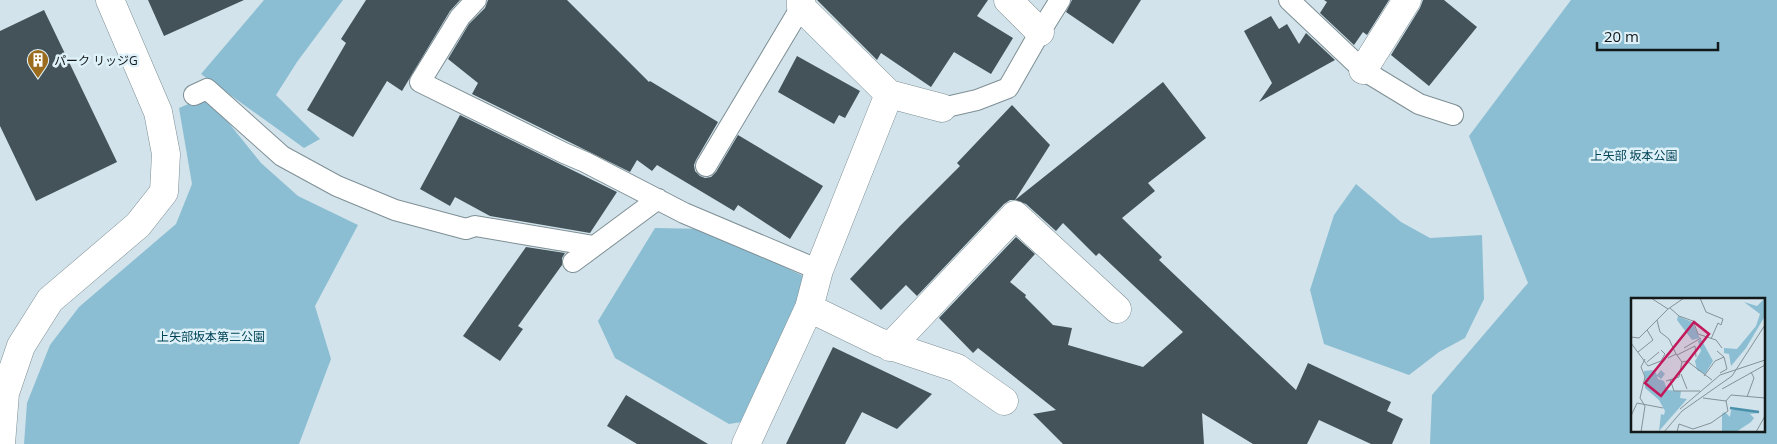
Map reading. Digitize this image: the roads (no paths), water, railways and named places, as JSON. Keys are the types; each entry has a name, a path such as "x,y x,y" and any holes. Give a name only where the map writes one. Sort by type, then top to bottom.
{"street":[{"path":"1,444 6,393 20,346 50,300 138,224 164,192 166,154 176,104 110,0"},
{"path":"1008,0 1040,32"},
{"path":"1363,70 1407,0"},
{"path":"801,4 889,94 942,108"},
{"path":"746,444 809,308 819,270 889,94"},
{"path":"890,347 1016,215 1117,309"},
{"path":"809,308 890,347 957,368 1004,402"}],"lane":[{"path":"476,0 460,17 420,82 585,162 684,213 819,270"},
{"path":"942,108 977,100 1008,88 1060,0"},
{"path":"1289,0 1363,70 1419,104 1453,115"},
{"path":"706,166 801,4"},
{"path":"176,104 207,89 282,156 336,186 395,210 466,229 476,226 594,246"},
{"path":"574,262 658,199"}],"place":[{"name":"パーク リッジG","path":"38,79"}],"park label":[{"name":"上矢部 坂本公園","path":"1634,155"},
{"name":"上矢部坂本第二公園","path":"211,336"}]}
